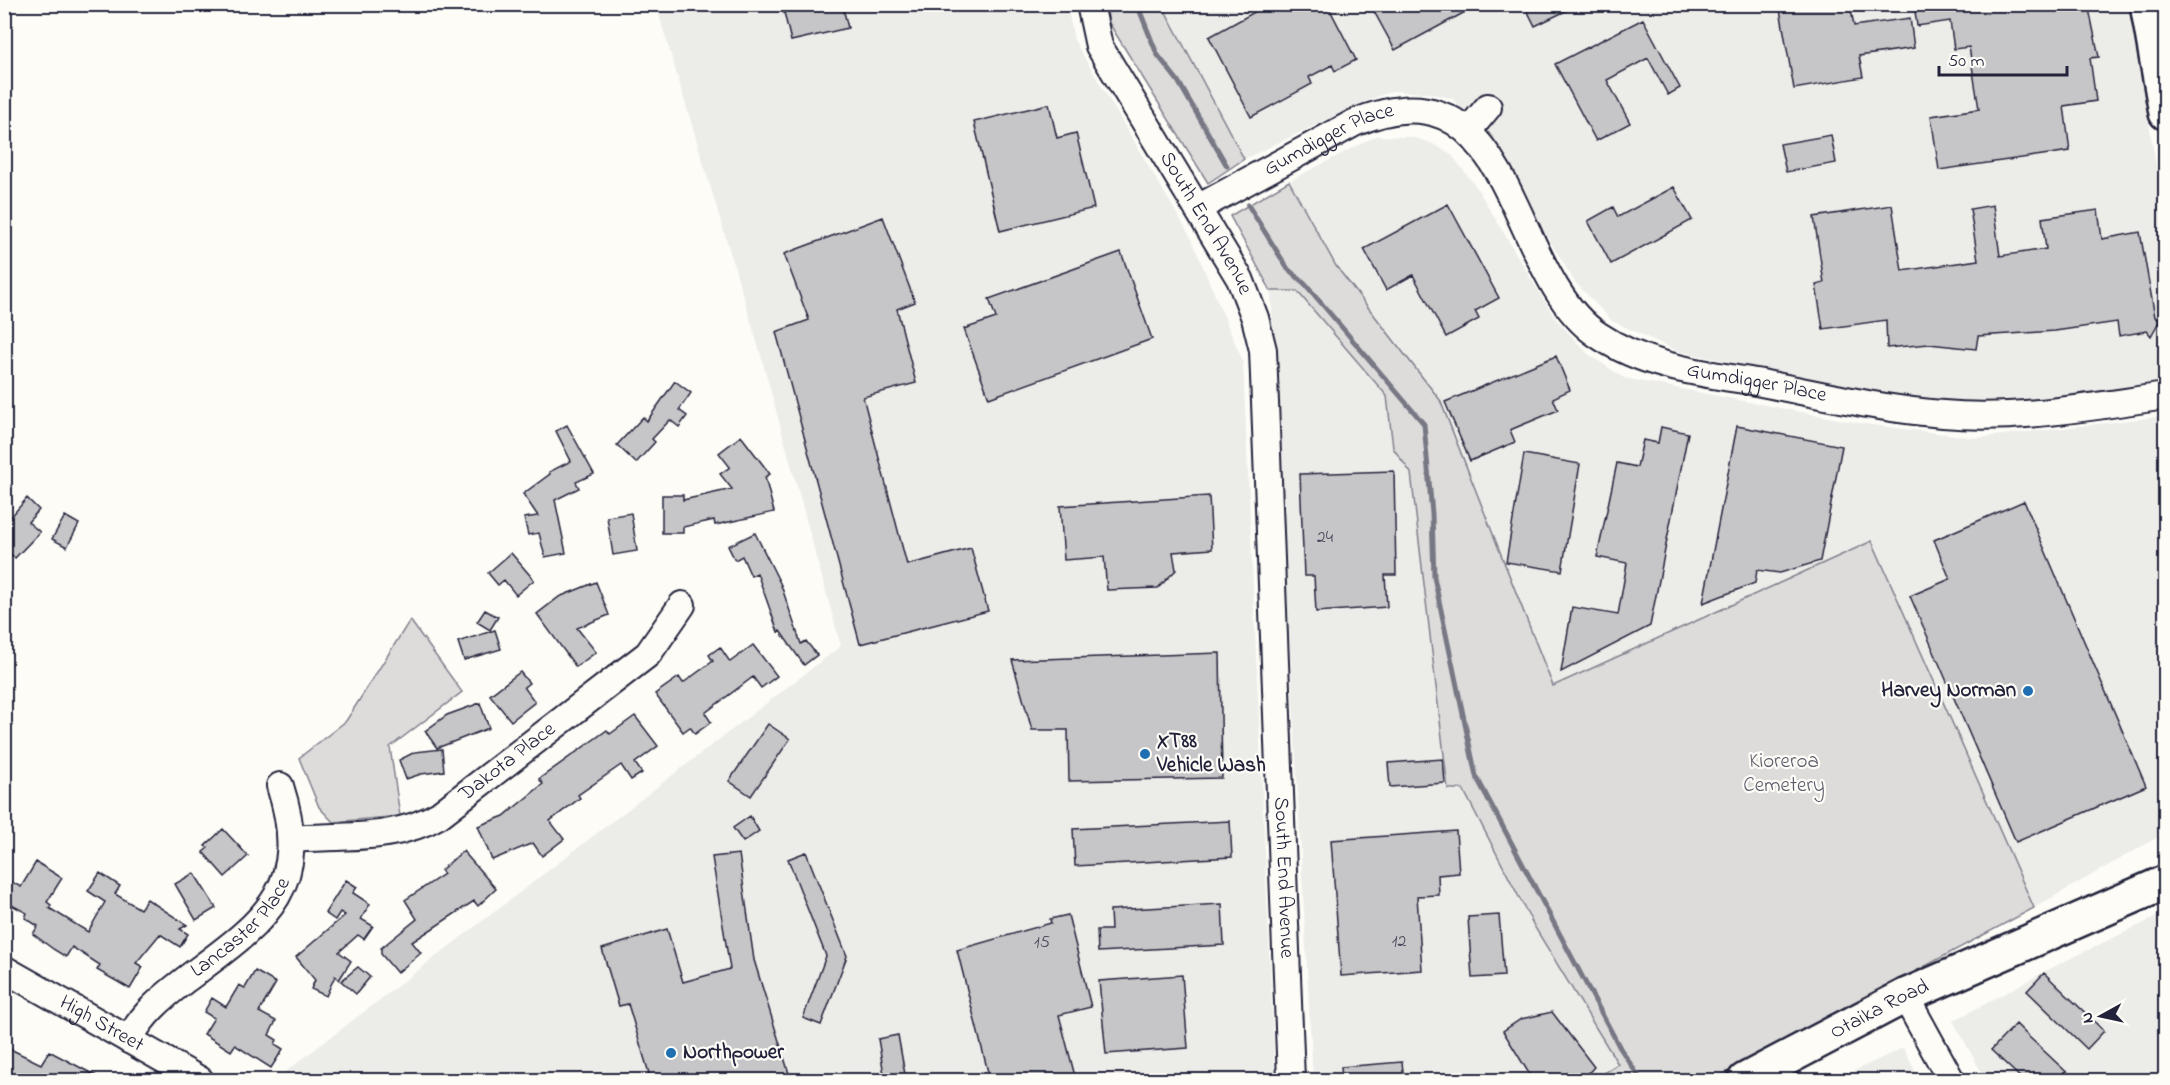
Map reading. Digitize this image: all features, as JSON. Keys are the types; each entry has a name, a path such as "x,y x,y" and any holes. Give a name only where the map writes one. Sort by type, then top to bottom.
{"main road":[{"path":"2147,4 2166,113"},
{"name":"Otaika Road","path":"2017,945 2085,901 2166,859"},
{"name":"Otaika Road","path":"1744,1080 1905,996 2017,945 2095,915 2166,882"}],"street":[{"name":"South End Avenue","path":"1090,4 1099,46 1240,279 1255,318 1263,350 1258,460 1291,1080"},
{"path":"1468,131 1488,107"},
{"name":"Gumdigger Place","path":"1198,208 1377,114 1399,110 1421,111 1454,122 1468,131 1493,161 1535,250 1561,296 1575,315 1595,333 1642,359 1688,370 1894,408 1945,414 2048,411 2166,396"},
{"name":"Dakota Place","path":"292,839 395,832 420,826 440,815 648,654 682,605"},
{"name":"Lancaster Place","path":"129,1040 142,1018 163,998 245,935 275,900 286,872 292,839 290,817 280,786"},
{"name":"High Street","path":"4,969 200,1080"},
{"path":"1905,996 1951,1080"}],"shaded area":[{"path":"656,5 1067,5 1074,40 1190,236 1243,362 1275,1080 275,1080 841,646 760,352"},
{"path":"1162,5 2129,5 2165,219 2165,387 1967,411 1677,351 1612,321 1575,282 1485,135 1452,98 1428,93 1393,91 1371,99 1244,159"},
{"path":"1376,136 1412,137 1431,143 1451,154 1477,188 1554,317 1588,354 1624,378 1864,424 1977,438 2165,416 2165,833 2034,908 1872,541 1553,686 1440,400 1336,266 1289,181"},
{"path":"1271,291 1297,291 1387,396 1393,448 1411,473 1448,788 1463,789 1534,926 1618,1064 1592,1080 1313,1080"},
{"path":"2165,913 2165,1080 1986,1080 1953,1021 2061,963"},
{"path":"1903,1048 1920,1080 1835,1080"}],"green space":[{"path":"1106,5 1162,5 1244,159 1208,183 1109,23"},
{"name":"Kioreroa Cemetery","path":"1289,181 1336,266 1440,400 1553,686 1872,541 2034,908 1712,1080 1592,1080 1618,1064 1534,926 1463,789 1448,789 1411,473 1393,448 1387,396 1297,291 1271,291 1230,216"},
{"path":"410,620 462,692 390,747 400,816 333,822 319,807 299,758 346,721"}],"building":[{"path":"782,4 842,4 848,28 791,41"},
{"path":"1269,4 1327,4 1356,60 1335,71 1332,65 1309,77 1312,84 1251,117 1209,37"},
{"path":"1370,4 1480,4 1395,50"},
{"path":"1524,4 1580,4 1535,26"},
{"path":"1779,4 1850,4 1854,26 1910,18 1914,48 1859,56 1863,77 1794,89"},
{"path":"1914,4 2088,4 2099,57 2090,58 2096,101 2064,106 2070,151 1939,170 1931,116 1979,109 1969,47 1954,49 1950,21 1917,26"},
{"path":"1643,19 1680,88 1668,95 1648,58 1607,80 1630,123 1596,141 1555,64"},
{"path":"1049,104 1057,138 1076,133 1094,208 1000,231 974,122"},
{"path":"1831,135 1836,163 1786,172 1780,144"},
{"path":"1674,187 1692,220 1611,264 1588,221 1613,207 1618,217"},
{"path":"1448,204 1499,298 1475,311 1479,319 1446,337 1413,275 1386,290 1364,249"},
{"path":"1892,205 1902,271 1978,260 1970,209 1993,205 2000,256 2046,249 2042,218 2098,210 2102,239 2140,232 2155,317 2160,320 2151,336 2147,331 2119,336 2117,322 2055,331 1978,336 1976,349 1929,344 1887,348 1886,320 1823,329 1816,285 1824,283 1814,217"},
{"path":"883,217 915,302 897,309 916,383 863,397 907,565 971,548 988,611 860,644 776,332 809,320 784,254"},
{"path":"1121,252 1152,339 989,398 964,329 996,318 989,299"},
{"path":"1556,356 1570,390 1553,398 1558,410 1510,430 1515,442 1470,461 1445,402"},
{"path":"675,381 691,393 679,410 687,416 679,427 670,420 652,439 655,442 636,463 617,445 643,417 647,421"},
{"path":"567,425 594,474 576,482 579,488 555,500 566,553 545,557 539,533 528,535 524,518 538,516 523,494 550,474 549,472 571,461 556,431"},
{"path":"1737,426 1842,446 1820,561 1780,573 1757,570 1755,583 1703,603"},
{"path":"1661,427 1688,433 1650,626 1561,672 1572,607 1618,615 1627,563 1597,557 1617,463 1637,467 1643,440 1658,443"},
{"path":"741,436 770,474 765,477 774,512 715,525 714,520 683,527 683,533 662,533 662,495 683,495 683,500 732,489 720,474 730,467 719,453"},
{"path":"1524,454 1580,464 1562,571 1506,562"},
{"path":"1394,471 1396,575 1385,575 1387,607 1316,612 1314,576 1304,576 1300,474"},
{"path":"1209,496 1212,549 1173,552 1176,570 1158,588 1107,590 1104,557 1064,560 1060,506"},
{"path":"27,498 39,510 28,522 40,532 15,558 4,549 4,525"},
{"name":"Harvey Norman","path":"2024,501 2146,786 2016,842 1910,596 1950,579 1934,540"},
{"path":"631,513 637,551 613,555 607,517"},
{"path":"65,516 79,524 67,547 52,539"},
{"path":"755,533 781,585 801,644 806,641 817,655 804,665 780,631 778,632 757,573 751,576 742,556 735,560 728,546"},
{"path":"511,553 534,580 516,595 504,580 498,585 488,573"},
{"path":"596,582 609,615 577,628 596,652 576,667 537,614 559,597"},
{"path":"485,610 498,617 490,630 477,622"},
{"path":"495,630 501,649 464,660 458,642"},
{"path":"753,645 777,676 761,688 753,677 705,713 711,722 695,734 690,727 683,732 655,694 679,677 683,683 713,661 709,655 720,647 730,662"},
{"path":"1220,653 1222,778 1069,781 1068,730 1032,730 1012,660"},
{"path":"520,672 529,683 524,687 535,702 511,721 490,695"},
{"path":"480,703 489,728 437,748 425,731 447,715"},
{"path":"635,716 658,746 635,763 642,773 631,780 621,765 578,795 580,798 550,821 564,839 542,856 533,843 492,860 478,826 504,816 543,784 539,779 607,730 610,734"},
{"path":"768,724 790,739 751,796 729,781"},
{"path":"442,749 444,771 421,774 406,779 399,760 415,752"},
{"path":"1443,759 1445,783 1390,787 1388,763"},
{"path":"750,816 759,831 743,842 733,828"},
{"path":"1230,821 1232,857 1075,866 1073,829"},
{"path":"223,829 248,856 225,877 203,852 208,848 205,846"},
{"path":"1456,831 1459,873 1438,875 1439,895 1417,896 1422,970 1341,976 1331,840"},
{"path":"463,851 496,889 478,906 474,901 412,942 421,953 397,973 381,954 381,948 417,919 405,900 444,874 441,870"},
{"path":"806,852 847,956 821,1025 803,1018 826,956 788,859"},
{"path":"739,854 754,960 791,1080 651,1080 628,1004 619,1006 602,949 667,929 683,982 730,969 712,857"},
{"path":"36,862 62,878 47,902 51,905 49,908 88,932 105,902 88,891 100,873 120,886 115,894 140,909 147,899 187,925 180,929 188,934 180,947 160,934 136,963 143,967 130,989 97,970 100,965 72,947 66,957 53,949 33,934 38,926 25,918 27,913 4,901 4,878 21,887"},
{"path":"194,873 216,908 196,920 175,884"},
{"path":"346,880 357,887 353,893 370,904 361,919 373,926 364,939 358,935 339,952 351,961 339,980 335,976 326,996 311,989 315,980 296,957 345,915 340,912 335,920 325,913"},
{"path":"1222,904 1224,945 1098,952 1097,930 1111,930 1110,910"},
{"path":"1068,915 1091,1007 1059,1015 1076,1080 990,1080 957,950 1051,923 1050,919"},
{"path":"1499,915 1504,976 1472,978 1468,917"},
{"path":"358,967 370,977 356,994 341,981"},
{"path":"255,971 276,983 259,1012 276,1021 269,1035 277,1040 275,1044 283,1049 271,1068 235,1045 231,1051 204,1034 214,1018 204,1012 212,998 226,1007 239,985 245,988"},
{"path":"2044,973 2104,1031 2087,1049 2027,991"},
{"path":"1182,975 1188,1048 1106,1054 1099,981"},
{"path":"1552,1012 1594,1067 1582,1080 1533,1080 1503,1031 1521,1019"},
{"path":"2016,1024 2075,1080 2023,1080 1991,1050"},
{"path":"898,1035 906,1080 885,1080 878,1039"},
{"path":"4,1046 41,1064 49,1051 104,1080 9,1080 4,1078"},
{"path":"1402,1062 1404,1080 1342,1080 1341,1067"}],"waterway":[{"path":"1137,4 1157,54 1178,81 1227,166"},
{"path":"1248,205 1288,269 1305,284 1424,424 1432,514 1434,577 1476,776 1620,1048 1641,1080"}],"place":[{"name":"Harvey Norman","path":"2028,691"},
{"name":"XT88 Vehicle Wash","path":"1145,754"},
{"name":"Northpower","path":"671,1053"}]}
